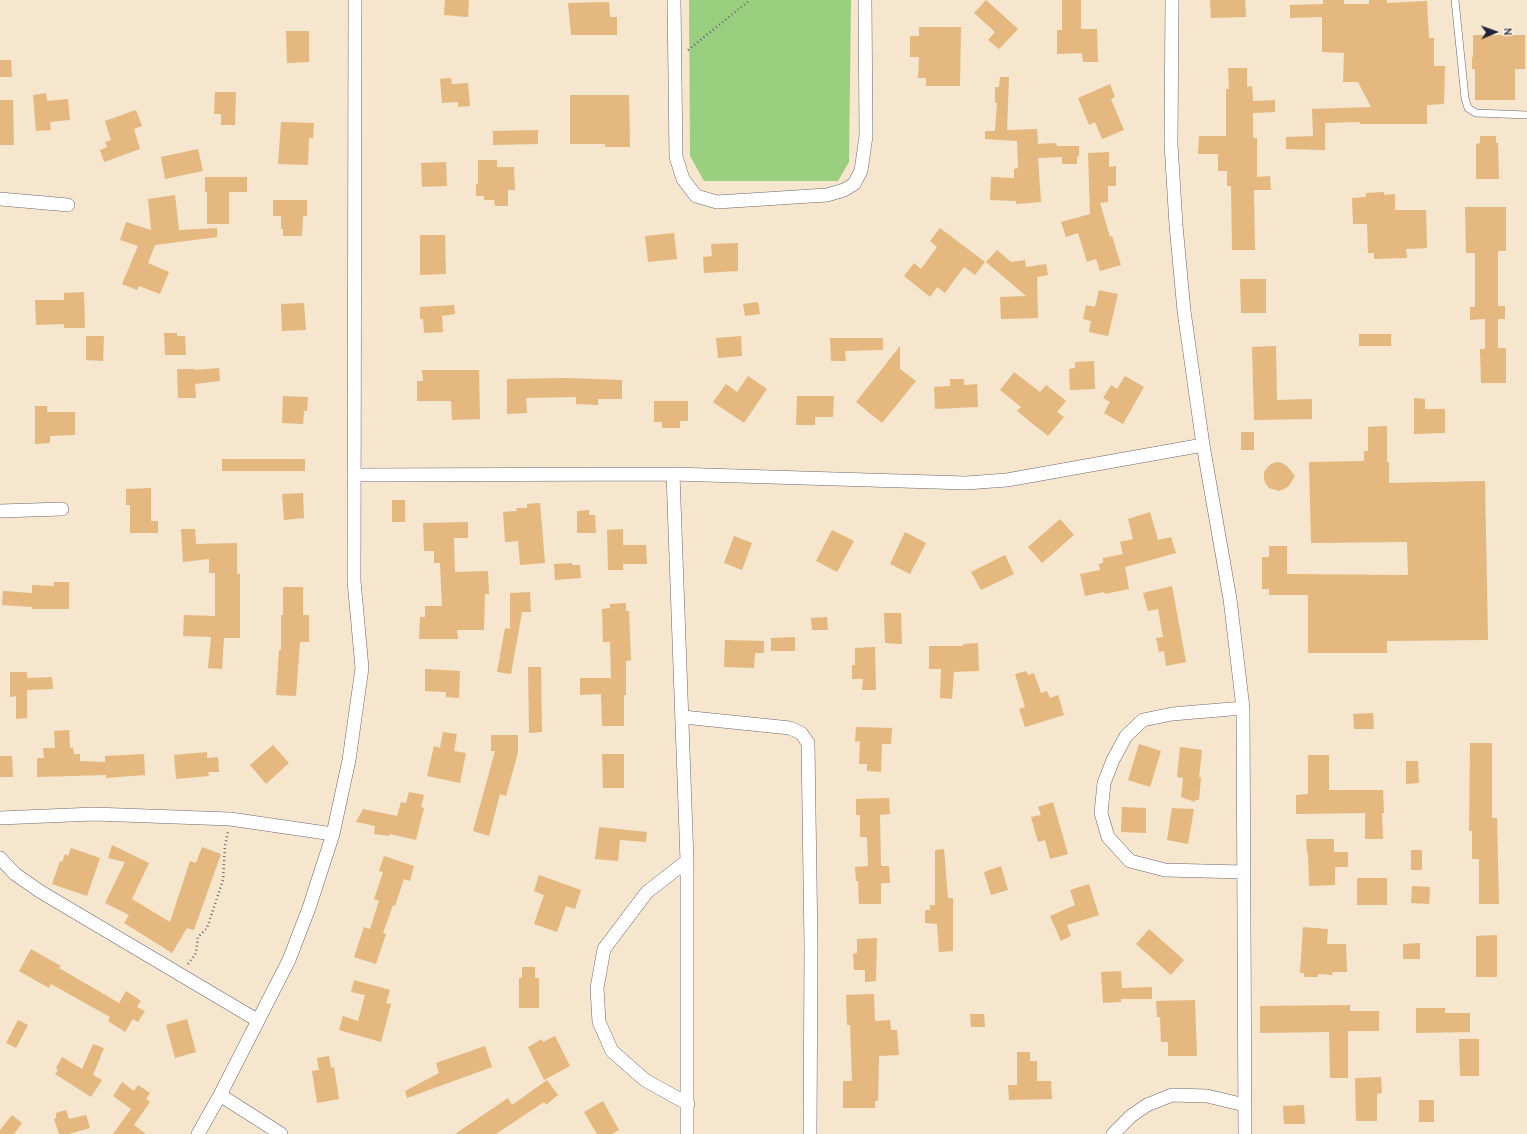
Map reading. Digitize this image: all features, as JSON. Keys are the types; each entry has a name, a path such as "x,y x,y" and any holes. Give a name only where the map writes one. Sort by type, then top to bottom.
{"street":[{"path":"198,1134 220,1095 289,960 309,908 333,834 350,760 362,668 354,581 355,0"},
{"path":"674,0 676,157 683,179 696,196 717,202 827,195 844,190 854,184 861,171 866,136 865,0"},
{"path":"1172,0 1171,144 1176,226 1184,311 1203,444 1230,599 1243,708 1245,1134"},
{"path":"0,199 68,205"},
{"path":"354,475 673,474 966,483 1007,480 1203,444"},
{"path":"673,474 683,717 687,861 687,1134"},
{"path":"0,511 62,509"},
{"path":"1243,708 1172,714 1143,720 1126,736 1113,760 1104,783 1101,813 1108,837 1130,861 1165,870 1243,872"},
{"path":"683,717 790,728 801,733 808,743 811,946 810,1134"},
{"path":"0,818 94,814 230,819 333,834"},
{"path":"0,858 15,874 41,892 178,975 257,1020"},
{"path":"687,861 648,892 604,949 597,988 599,1022 612,1051 645,1080 688,1104"},
{"path":"220,1095 280,1134"},
{"path":"1113,1134 1131,1116 1147,1104 1172,1095 1207,1096 1245,1105"}],"lane":[{"path":"1455,0 1465,98 1468,108 1476,114 1527,115"}],"path":[{"path":"675,61 750,0"},
{"path":"178,975 196,953 198,937 207,928 224,880 225,846 230,819"}],"green space":[{"path":"689,0 851,0 849,162 838,181 704,181 690,156"}],"building":[{"path":"445,0 469,0 468,17 444,15"},
{"path":"986,0 1018,29 999,49 988,40 995,32 974,13"},
{"path":"1062,0 1081,0 1081,29 1097,29 1098,62 1083,62 1082,53 1057,54 1057,30 1062,30"},
{"path":"1210,0 1245,0 1246,17 1211,18"},
{"path":"1323,0 1344,0 1344,4 1369,4 1369,0 1387,0 1387,3 1427,1 1429,38 1434,38 1434,66 1445,66 1444,104 1427,105 1427,124 1360,124 1360,122 1325,123 1325,150 1286,149 1286,137 1313,136 1312,109 1371,107 1358,82 1343,82 1344,53 1322,52 1322,17 1290,18 1290,5 1323,4"},
{"path":"609,2 610,17 617,17 617,35 571,35 568,3"},
{"path":"919,27 961,27 960,86 926,86 926,78 918,78 919,57 910,57 910,36 919,36"},
{"path":"286,31 309,31 309,62 287,63"},
{"path":"1473,35 1525,35 1525,69 1515,69 1515,100 1475,100 1475,69 1472,69"},
{"path":"0,60 11,60 12,77 0,77"},
{"path":"1228,68 1247,68 1247,87 1252,86 1253,101 1275,100 1275,112 1253,113 1253,138 1257,138 1257,177 1270,176 1271,190 1254,190 1255,250 1232,250 1231,186 1227,186 1227,171 1218,171 1218,154 1198,154 1199,136 1226,136 1226,89 1229,89"},
{"path":"1000,77 1009,77 1007,130 1037,129 1038,144 1056,143 1057,146 1079,146 1077,164 1062,164 1062,157 1038,158 1041,202 1016,204 1016,201 990,200 991,177 1014,178 1014,169 1018,168 1017,141 985,139 985,131 995,131 997,103 995,103 995,87 999,87"},
{"path":"451,78 452,84 468,83 470,106 458,107 458,102 442,103 440,79"},
{"path":"1110,84 1115,97 1111,99 1124,130 1102,139 1095,122 1089,125 1078,98"},
{"path":"215,92 236,92 235,125 221,125 221,114 214,114"},
{"path":"46,93 47,101 68,99 70,120 50,122 51,130 36,131 33,95"},
{"path":"570,95 629,95 630,147 605,147 605,144 570,144"},
{"path":"0,100 13,100 14,145 0,145"},
{"path":"136,110 142,126 134,129 140,149 104,162 100,150 107,147 105,142 111,140 105,121"},
{"path":"281,122 314,123 313,138 309,138 308,165 278,164"},
{"path":"538,130 538,144 493,145 493,131"},
{"path":"1480,136 1496,136 1496,143 1498,143 1499,179 1476,179 1476,144 1480,143"},
{"path":"198,149 203,171 165,179 161,157"},
{"path":"1109,152 1109,167 1116,166 1116,186 1108,186 1108,202 1100,203 1110,237 1112,236 1121,265 1100,271 1096,259 1087,262 1078,233 1066,237 1061,222 1090,214 1088,153"},
{"path":"478,160 497,160 497,167 514,167 515,190 508,190 508,206 495,206 494,200 484,200 484,196 476,196 476,184 478,184"},
{"path":"446,162 447,186 422,187 421,163"},
{"path":"205,177 247,177 247,192 229,192 229,224 207,224 207,192 205,192"},
{"path":"1384,192 1384,195 1395,194 1395,210 1426,210 1427,248 1406,249 1407,258 1374,259 1374,253 1368,253 1367,224 1353,224 1352,198 1366,197 1366,193"},
{"path":"175,195 179,230 217,228 217,237 155,245 148,263 169,272 160,294 139,286 137,290 122,284 138,246 120,240 126,222 151,230 148,199"},
{"path":"273,200 307,200 307,216 303,216 302,236 283,236 283,229 281,229 281,216 273,216"},
{"path":"1465,207 1506,207 1506,251 1498,251 1498,306 1505,306 1505,319 1498,319 1498,348 1506,348 1506,383 1481,383 1480,349 1485,349 1485,319 1470,320 1470,307 1475,307 1475,253 1466,253"},
{"path":"940,228 985,262 975,275 964,267 945,293 937,287 930,297 904,276 914,263 921,269 937,247 930,241"},
{"path":"674,233 677,259 648,262 645,236"},
{"path":"420,235 445,235 446,274 420,275"},
{"path":"738,243 738,271 704,273 703,257 712,256 711,244"},
{"path":"997,250 1011,262 1025,260 1026,267 1046,264 1048,275 1037,277 1038,318 1001,319 1000,297 1026,296 986,262"},
{"path":"1240,279 1266,279 1266,313 1241,313"},
{"path":"1099,290 1118,294 1108,336 1089,332 1091,321 1083,319 1086,305 1095,307"},
{"path":"84,292 85,328 64,328 64,324 36,325 35,300 64,300 64,293"},
{"path":"758,302 760,314 745,316 743,304"},
{"path":"304,303 306,330 282,331 281,304"},
{"path":"454,305 455,314 442,316 443,332 424,333 423,319 420,319 420,307"},
{"path":"164,333 177,333 177,336 185,336 186,355 165,355"},
{"path":"1359,334 1391,334 1391,346 1359,346"},
{"path":"86,336 104,336 103,361 86,360"},
{"path":"741,336 742,356 718,358 716,338"},
{"path":"830,338 883,338 883,350 845,351 846,361 831,361"},
{"path":"900,346 900,369 916,381 882,423 856,402"},
{"path":"1276,346 1277,400 1312,399 1312,419 1254,420 1252,347"},
{"path":"1094,361 1095,389 1070,390 1069,369 1075,368 1075,362"},
{"path":"219,368 220,381 195,384 196,398 178,398 177,369 195,370"},
{"path":"422,370 479,370 480,419 452,420 451,401 417,401 417,381 423,381"},
{"path":"1014,372 1040,392 1046,385 1066,401 1057,412 1064,417 1048,436 1017,411 1021,407 1000,390"},
{"path":"748,376 767,389 744,423 713,402 726,384 737,392"},
{"path":"1125,376 1144,387 1123,424 1104,413 1110,402 1103,398 1111,385 1117,389"},
{"path":"567,378 622,380 622,399 598,399 598,405 576,404 576,397 526,398 527,413 507,414 507,379"},
{"path":"950,379 964,379 964,385 977,384 978,407 935,409 934,387 950,386"},
{"path":"283,396 308,397 307,411 304,411 303,424 282,423"},
{"path":"797,396 834,396 833,417 815,417 815,425 796,425"},
{"path":"1414,398 1425,399 1425,409 1445,409 1445,433 1414,434"},
{"path":"654,401 688,401 688,421 680,421 680,428 662,428 662,422 654,422"},
{"path":"35,406 47,406 47,412 75,412 75,435 50,436 50,443 35,444"},
{"path":"1387,426 1387,462 1389,462 1389,483 1485,481 1488,640 1387,641 1387,653 1308,653 1308,595 1269,595 1269,589 1262,589 1262,557 1269,557 1269,546 1287,546 1287,574 1408,575 1407,542 1311,543 1309,462 1364,461 1364,451 1368,451 1368,427"},
{"path":"1241,432 1254,432 1254,450 1241,450"},
{"path":"222,459 305,459 305,471 222,471"},
{"path":"1277,462 1287,466 1295,476 1289,486 1279,491 1269,488 1265,483 1264,478 1264,472 1267,468 1271,464"},
{"path":"151,488 151,521 158,521 158,533 130,533 130,505 126,505 126,489"},
{"path":"303,493 304,518 284,520 282,494"},
{"path":"392,500 405,500 405,522 392,522"},
{"path":"540,503 545,563 520,565 518,541 505,542 503,512 517,511 516,508 527,508 527,504"},
{"path":"589,510 589,515 595,515 596,533 577,533 577,511"},
{"path":"1150,512 1158,540 1171,537 1176,553 1125,567 1129,589 1085,596 1080,574 1100,570 1099,564 1103,563 1103,558 1123,554 1120,542 1133,539 1128,519"},
{"path":"1060,519 1074,535 1042,563 1028,547"},
{"path":"468,522 468,538 454,538 455,572 488,571 489,594 485,594 484,630 457,630 458,639 419,639 420,617 425,617 425,606 442,606 440,563 434,563 434,551 424,551 423,523"},
{"path":"181,529 195,529 196,544 237,543 237,574 240,574 240,638 224,638 222,669 208,668 211,637 183,636 184,615 215,616 215,573 209,573 209,559 183,562"},
{"path":"623,529 623,545 646,545 647,564 623,564 623,570 608,570 607,530"},
{"path":"832,530 854,541 837,572 816,561"},
{"path":"905,532 926,543 910,574 890,564"},
{"path":"734,536 752,543 742,570 724,563"},
{"path":"1005,555 1014,574 981,590 971,572"},
{"path":"572,563 572,565 580,565 581,578 555,580 554,564"},
{"path":"54,582 69,582 69,609 32,609 32,607 2,605 3,591 32,593 32,585 54,586"},
{"path":"1172,586 1186,662 1166,666 1164,651 1159,652 1156,638 1163,637 1158,609 1148,611 1143,593"},
{"path":"283,587 303,587 303,615 309,615 309,642 300,642 296,696 276,695 279,650 281,650"},
{"path":"530,592 531,612 522,612 511,674 497,672 505,628 510,629 510,593"},
{"path":"626,603 626,611 629,611 631,660 626,661 624,726 602,726 601,694 580,695 580,678 611,678 610,642 603,642 602,609 610,608 610,604"},
{"path":"884,613 901,613 902,644 885,643"},
{"path":"827,617 828,630 812,630 811,618"},
{"path":"795,637 795,651 771,651 771,638"},
{"path":"725,640 764,641 764,653 755,653 754,668 724,667"},
{"path":"978,643 979,671 954,672 952,699 940,698 941,669 929,669 929,646 963,646 963,644"},
{"path":"875,647 876,690 862,690 863,679 852,679 852,665 855,665 855,648"},
{"path":"528,667 541,667 542,732 529,733"},
{"path":"425,669 460,671 459,698 446,697 446,692 425,691"},
{"path":"1026,671 1028,675 1034,673 1041,693 1047,691 1050,698 1058,695 1064,715 1025,727 1019,709 1025,707 1015,674"},
{"path":"10,672 27,672 27,678 52,677 53,689 27,690 27,718 16,719 16,696 10,697"},
{"path":"1373,713 1374,729 1354,729 1353,714"},
{"path":"856,727 892,728 891,744 882,744 881,772 867,771 867,764 859,764 860,741 855,742"},
{"path":"69,730 70,748 73,747 74,754 80,754 80,761 105,762 105,756 144,754 145,775 106,778 106,775 37,777 37,758 44,758 43,748 55,748 54,731"},
{"path":"443,732 457,734 454,751 466,753 460,783 427,776 434,746 440,748"},
{"path":"491,735 518,735 518,752 506,796 500,794 489,836 473,831 495,751 491,751"},
{"path":"1470,743 1492,743 1492,818 1497,818 1499,904 1479,904 1479,859 1472,859 1472,831 1469,831"},
{"path":"1139,744 1161,751 1150,787 1128,780"},
{"path":"273,745 289,763 266,784 250,765"},
{"path":"1180,747 1202,750 1199,777 1201,778 1199,800 1195,800 1195,802 1181,797 1183,778 1177,777"},
{"path":"207,752 207,758 218,757 219,772 208,772 209,776 176,779 174,755"},
{"path":"602,754 624,754 624,788 603,788"},
{"path":"1308,755 1329,755 1329,790 1383,790 1383,839 1365,839 1365,813 1296,814 1296,795 1308,794"},
{"path":"0,756 12,756 13,777 0,777"},
{"path":"1406,761 1418,761 1419,783 1406,784"},
{"path":"409,792 424,795 421,807 424,808 416,840 390,834 389,836 374,834 375,826 356,822 363,809 397,816 401,802 406,803"},
{"path":"889,798 890,814 880,815 881,866 889,866 890,883 881,883 881,904 859,904 858,881 856,881 855,867 868,866 867,837 860,837 860,815 856,815 856,799"},
{"path":"1053,802 1068,854 1050,859 1045,840 1038,842 1031,817 1041,815 1038,807"},
{"path":"1122,807 1146,808 1146,833 1121,832"},
{"path":"1172,808 1194,809 1188,844 1167,840"},
{"path":"599,827 647,832 646,842 620,840 618,861 595,859"},
{"path":"1306,839 1334,839 1334,852 1348,852 1348,867 1335,867 1335,885 1309,886"},
{"path":"112,845 149,863 132,899 170,922 190,861 196,863 202,847 221,854 194,930 187,928 172,953 124,923 129,915 105,903 125,862 108,858"},
{"path":"71,848 100,858 87,896 52,884 60,861 62,862 65,854 68,856"},
{"path":"944,849 948,898 953,898 953,951 939,952 937,924 925,923 925,910 930,910 930,905 935,905 935,850"},
{"path":"1411,850 1422,850 1422,870 1411,870"},
{"path":"384,856 414,866 410,881 404,879 395,906 393,905 383,933 386,934 376,964 354,957 364,927 370,929 379,901 374,899 383,872 379,871"},
{"path":"1001,866 1008,890 991,895 984,872"},
{"path":"539,875 581,890 575,909 566,906 557,932 534,924 544,895 534,891"},
{"path":"1357,878 1387,878 1387,905 1357,905"},
{"path":"1089,884 1099,915 1067,925 1071,936 1061,941 1050,916 1075,905 1070,890"},
{"path":"1412,886 1430,887 1429,904 1411,903"},
{"path":"1303,927 1328,929 1327,944 1346,944 1347,972 1332,972 1332,975 1318,974 1318,977 1304,977 1304,973 1300,973"},
{"path":"1149,929 1184,960 1171,975 1136,944"},
{"path":"1497,935 1497,977 1476,977 1476,936"},
{"path":"877,938 876,981 865,982 865,970 854,970 853,954 857,953 857,939"},
{"path":"1420,943 1420,959 1403,959 1403,944"},
{"path":"31,949 61,966 59,968 119,1003 126,991 141,1001 137,1007 145,1011 138,1022 133,1019 125,1032 108,1021 110,1017 51,984 49,988 19,971"},
{"path":"522,967 535,967 535,978 539,978 539,1008 519,1008 519,978 522,978"},
{"path":"1121,971 1122,988 1152,987 1152,999 1121,999 1121,1002 1103,1003 1101,972"},
{"path":"354,980 390,990 386,1003 391,1004 381,1042 339,1030 343,1016 358,1021 365,995 351,992"},
{"path":"874,994 875,1021 890,1020 891,1030 897,1030 899,1055 879,1056 878,1101 875,1101 875,1108 843,1108 843,1081 852,1081 850,1025 847,1025 846,995"},
{"path":"1195,1000 1197,1056 1168,1056 1168,1042 1161,1042 1160,1017 1157,1017 1156,1001"},
{"path":"1350,1005 1350,1011 1379,1011 1379,1031 1348,1031 1348,1078 1330,1078 1329,1032 1260,1033 1260,1006"},
{"path":"1416,1008 1445,1008 1445,1013 1470,1013 1470,1032 1416,1033"},
{"path":"970,1014 984,1014 985,1027 971,1027"},
{"path":"187,1019 196,1052 175,1058 166,1025"},
{"path":"18,1020 28,1025 16,1048 6,1043"},
{"path":"555,1036 570,1066 544,1080 528,1047 542,1039 543,1042"},
{"path":"1459,1039 1479,1039 1479,1076 1460,1076"},
{"path":"93,1044 104,1048 93,1075 102,1080 91,1097 55,1074 58,1070 56,1068 62,1057 82,1069"},
{"path":"485,1046 492,1067 407,1098 405,1091 439,1073 436,1063"},
{"path":"1017,1052 1030,1052 1030,1061 1037,1061 1037,1081 1051,1081 1052,1099 1009,1100 1008,1085 1017,1085"},
{"path":"329,1056 331,1068 334,1067 339,1099 317,1103 312,1071 319,1070 317,1058"},
{"path":"1381,1077 1382,1093 1377,1094 1377,1121 1356,1121 1355,1078"},
{"path":"547,1080 558,1095 546,1105 544,1102 496,1134 455,1134 508,1098 512,1105"},
{"path":"122,1082 134,1091 138,1085 150,1093 146,1099 150,1102 134,1125 146,1134 113,1134 131,1109 113,1096"},
{"path":"1419,1100 1434,1100 1434,1122 1419,1122"},
{"path":"603,1101 619,1130 612,1134 597,1134 584,1112"},
{"path":"1304,1105 1305,1124 1284,1124 1283,1106"},
{"path":"66,1110 69,1119 86,1115 90,1128 69,1134 59,1134 54,1119 56,1118 56,1113"},
{"path":"12,1115 22,1123 14,1134 0,1134 0,1130"}]}
